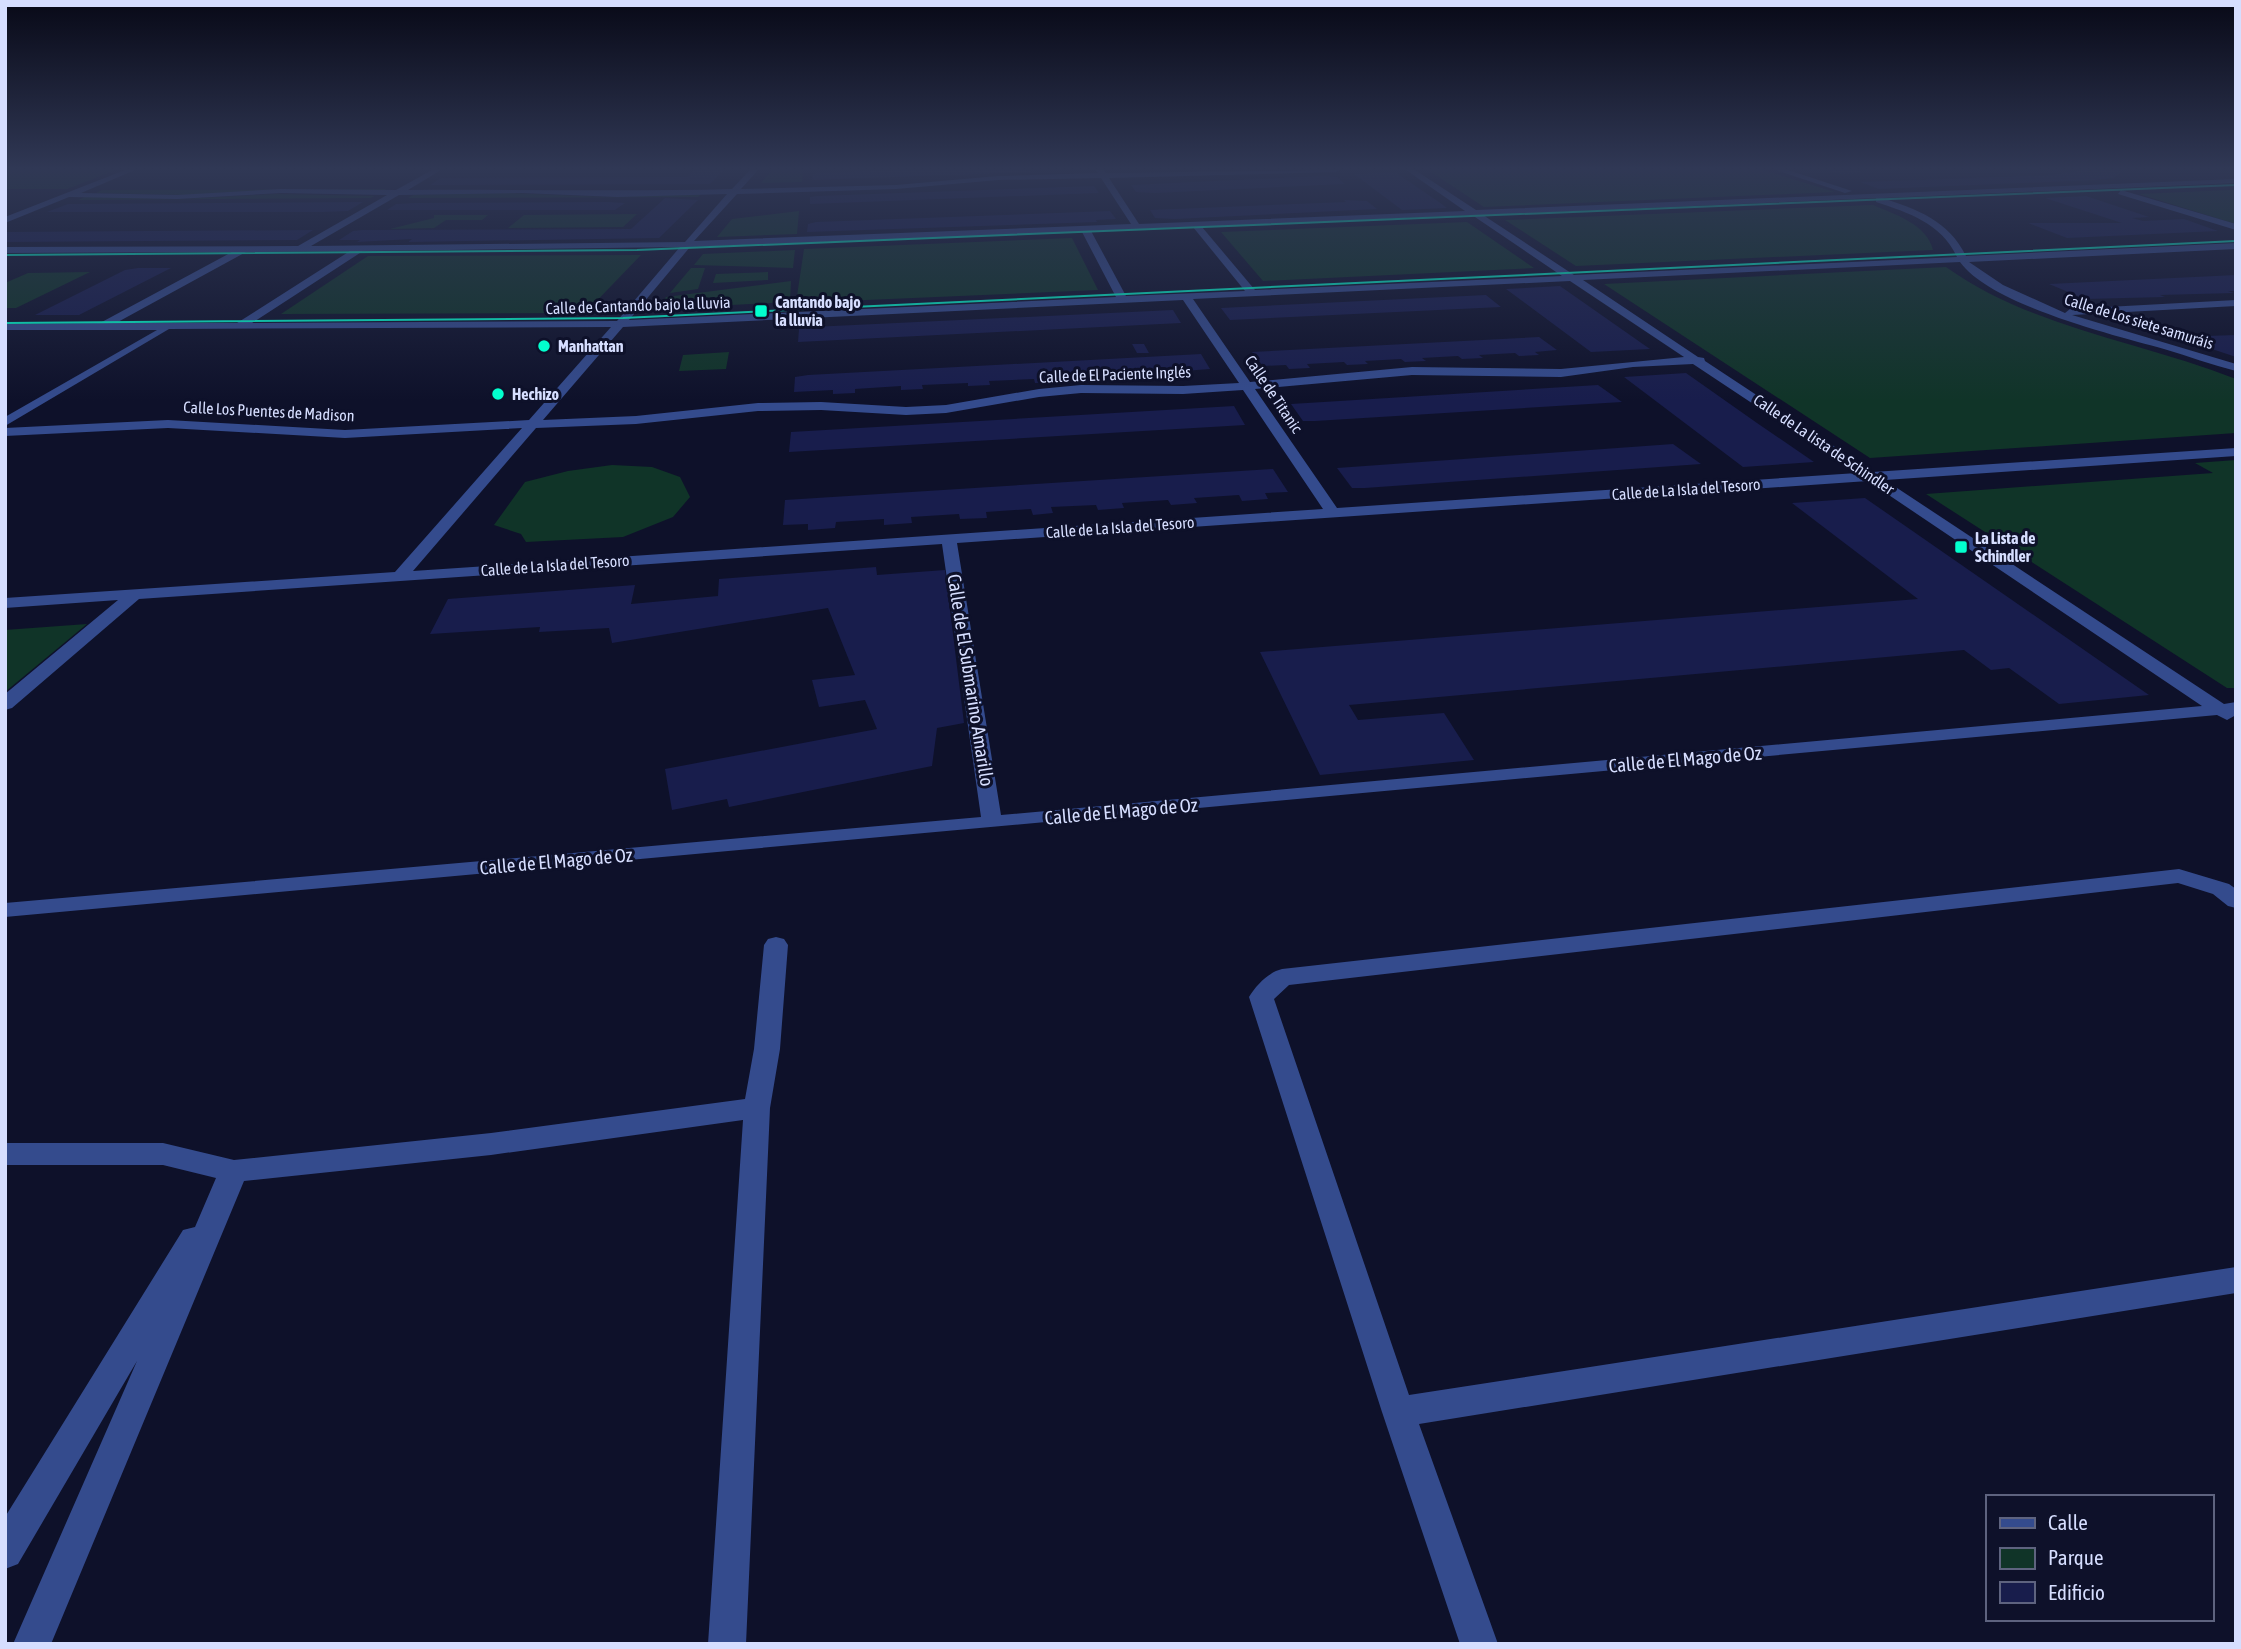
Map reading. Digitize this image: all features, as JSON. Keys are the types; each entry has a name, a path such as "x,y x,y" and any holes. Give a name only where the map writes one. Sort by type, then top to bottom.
{"street":[{"path":"239,326 363,247"},
{"path":"5,250 572,247"},
{"path":"401,575 685,247"},
{"path":"1094,247 1122,299"},
{"path":"1214,247 1251,292"},
{"name":"Calle de La lista de Schindler","path":"1527,247 2231,712"},
{"name":"Calle de Los siete samuráis","path":"1956,247 1962,259 1990,282 2058,313 2236,368"},
{"name":"Calle de Cantando bajo la lluvia","path":"5,327 618,324 2216,247"},
{"path":"99,328 243,249"},
{"name":"Calle de Titanic","path":"1186,296 1332,512"},
{"path":"2058,313 2236,303"},
{"path":"5,422 168,327"},
{"name":"Calle de El Paciente Inglés","path":"531,425 666,418 785,406 906,411 946,409 1039,393 1081,389 1183,390 1313,382 1412,371 1534,374 1700,360"},
{"name":"Calle Los Puentes de Madison","path":"5,432 168,424 345,434 531,425"},
{"name":"Calle de La Isla del Tesoro","path":"5,603 2236,452"},
{"name":"Calle de El Submarino Amarillo","path":"949,538 992,822"},
{"path":"5,704 135,594"},
{"name":"Calle de El Mago de Oz","path":"5,910 2231,712"},
{"path":"1479,1644 1398,1412 1261,997 1282,977 2179,876 2221,889 2236,901"},
{"path":"727,1644 757,1108 767,1049 776,945"},
{"path":"5,1154 163,1154 234,1171 504,1142 757,1108"},
{"path":"5,1551 234,1171"},
{"path":"32,1644 234,1171"},
{"path":"1398,1412 2236,1280"}],"green space":[{"path":"1076,247 1098,290 796,303 804,249"},
{"path":"1234,247 1503,247 1534,268 1263,281"},
{"path":"1547,247 1932,247 1933,250 1576,266"},
{"path":"795,250 793,268 694,265 703,254"},
{"path":"641,255 585,313 281,314 368,256"},
{"path":"1946,267 1979,288 2050,319 2236,379 2236,433 1870,458 1604,284"},
{"path":"691,268 705,268 698,289 670,293"},
{"path":"90,272 16,308 5,308 5,283 28,273"},
{"path":"768,272 768,280 713,283 716,274"},
{"path":"791,281 790,302 657,309 666,297"},
{"path":"729,352 726,369 679,371 683,355"},
{"path":"2236,460 2236,688 2227,688 1926,494 2213,473 2195,463"},
{"path":"612,465 652,467 680,477 690,497 673,517 623,537 526,542 521,534 494,525 525,482 568,471"},
{"path":"87,624 5,692 5,630"}],"building":[{"path":"171,268 79,315 35,315 125,270"},
{"path":"2236,275 2236,291 2228,291 2234,293 2160,295 2165,297 2085,299 2049,284"},
{"path":"1560,286 1650,349 1591,352 1506,289"},
{"path":"1486,295 1501,307 1230,320 1221,308"},
{"path":"1173,310 1181,323 798,342 799,329 812,327"},
{"path":"2236,335 2236,357 2176,337"},
{"path":"1539,337 1557,350 1535,352 1539,355 1519,356 1515,353 1479,355 1483,358 1462,359 1458,356 1422,358 1426,361 1405,362 1401,359 1365,361 1368,364 1307,364 1310,368 1289,369 1286,365 1263,366 1252,352"},
{"path":"1132,344 1144,344 1149,353 1137,353"},
{"path":"1201,354 1210,369 1184,371 1186,374 1120,374 1122,378 1101,379 1099,375 1055,378 1056,382 1035,383 1034,379 989,381 990,385 922,385 923,389 901,390 901,386 855,389 855,393 833,394 833,390 794,392 795,377 808,375"},
{"path":"1686,373 1814,462 1743,467 1624,377"},
{"path":"1598,385 1622,402 1315,421 1303,421 1291,404"},
{"path":"1234,406 1245,425 789,452 791,432"},
{"path":"1673,444 1701,464 1365,488 1352,488 1337,468"},
{"path":"1273,469 1288,492 1265,493 1268,499 1242,501 1239,495 1194,498 1197,503 1171,505 1168,500 1122,503 1124,508 1098,510 1096,505 1051,507 1053,513 1033,515 1031,509 986,512 987,518 960,519 959,514 911,517 912,523 884,525 884,519 836,522 835,528 808,530 808,524 783,525 785,500"},
{"path":"1865,498 2149,695 2059,704 2009,668 1991,670 1964,650 1349,705 1358,720 1444,713 1474,760 1320,775 1260,652 1918,599 1792,503"},
{"path":"876,567 877,575 945,570 964,723 937,728 932,766 729,807 727,799 672,810 665,769 877,729 865,700 819,707 812,680 855,675 828,608 612,643 609,628 539,632 540,627 430,634 448,599 635,585 631,604 718,596 719,579"}],"tram line":[{"path":"5,255 637,250 712,247"},
{"path":"5,323 623,318 2111,247"}],"place":[{"name":"Cantando bajo la lluvia","path":"761,311"},
{"name":"Manhattan","path":"544,346"},
{"name":"Hechizo","path":"498,394"},
{"name":"La Lista de Schindler","path":"1961,547"}]}
